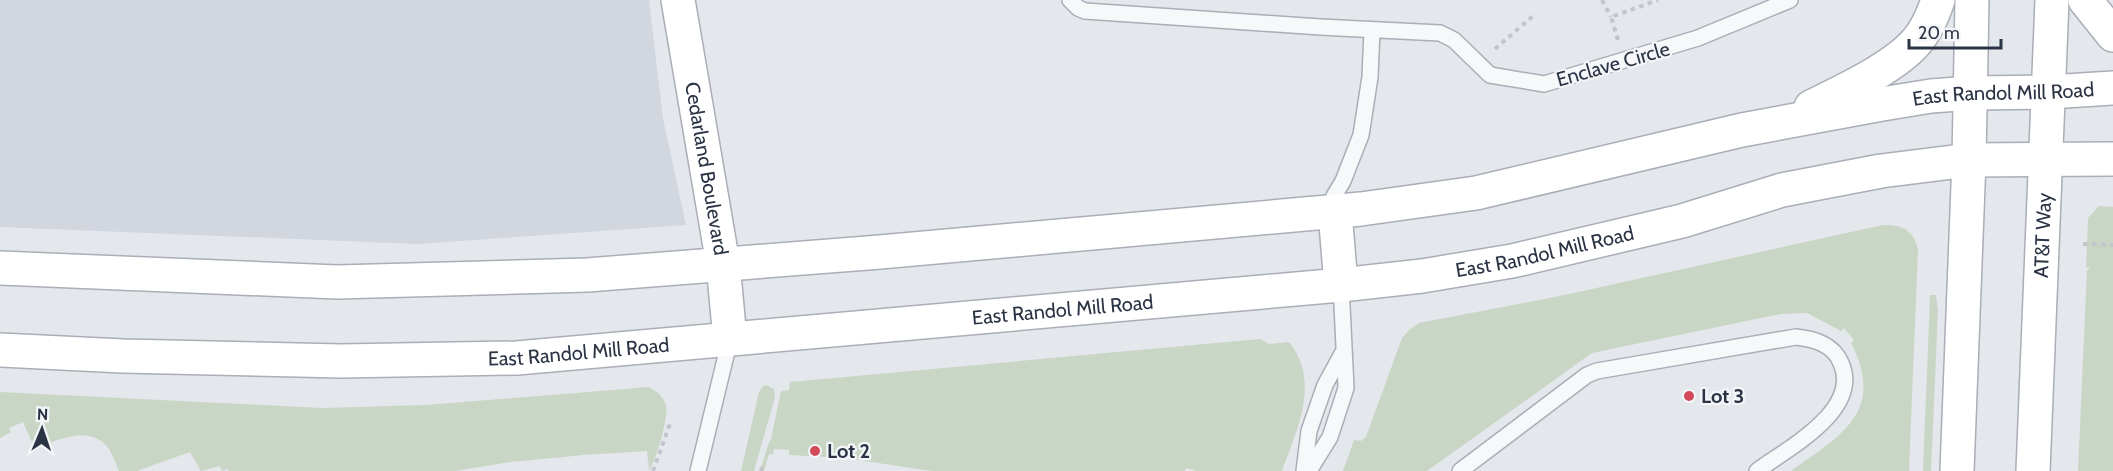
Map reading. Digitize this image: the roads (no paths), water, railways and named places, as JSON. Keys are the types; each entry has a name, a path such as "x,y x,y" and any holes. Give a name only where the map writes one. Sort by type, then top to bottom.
{"main road":[{"name":"Cedarland Boulevard","path":"678,0 723,264 730,339"},
{"path":"1785,121 1875,73 1908,50 1919,39 1932,18 1938,0"},
{"path":"1957,471 1969,160 1972,0"},
{"name":"AT&T Way","path":"2033,471 2052,0"},
{"path":"2085,0 2113,35"},
{"name":"East Randol Mill Road","path":"0,268 337,282 587,275 723,264 1334,204 1416,202 1476,193 1785,121 1931,96 2113,88"},
{"name":"East Randol Mill Road","path":"0,350 123,356 341,361 517,358 1341,285 1422,276 1512,261 1682,221 1782,190 1881,171 1969,160 2113,159"},
{"path":"1334,204 1341,285"}],"lane":[{"name":"Enclave Circle","path":"1070,0 1085,11 1440,33 1448,35 1490,75 1544,84 1698,38 1790,0"},
{"path":"1334,204 1361,135 1370,77 1372,30"},
{"path":"1309,471 1330,437 1346,388 1341,285"},
{"path":"1460,471 1587,375 1596,371 1796,337 1812,339 1826,345 1837,355 1842,365 1844,388 1841,400 1822,424 1757,471"},
{"path":"698,471 730,339"},
{"path":"1304,471 1312,422 1325,385 1343,352"}],"place":[{"name":"Lot 3","path":"1689,396"},
{"name":"Lot 2","path":"815,451"}]}
